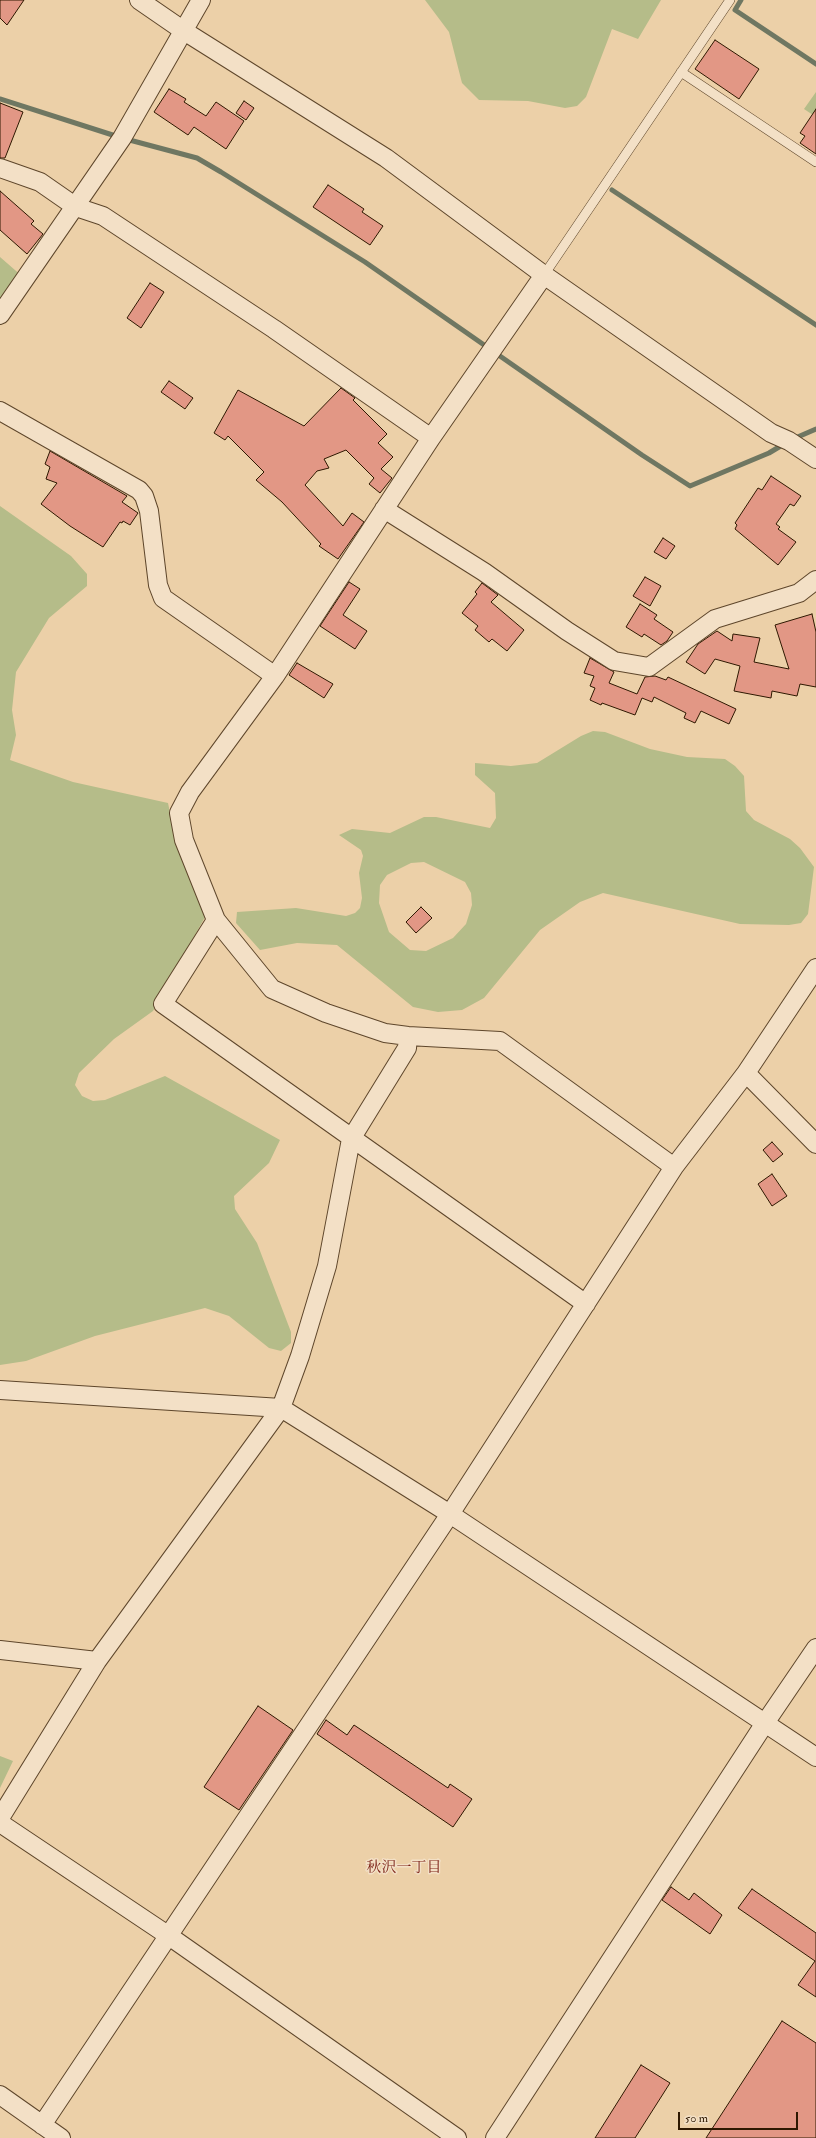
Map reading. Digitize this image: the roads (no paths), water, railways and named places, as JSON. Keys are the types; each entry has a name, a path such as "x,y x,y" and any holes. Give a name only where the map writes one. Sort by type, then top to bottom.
{"street":[{"path":"139,0 184,31 386,158 544,275 771,433 789,441 816,459"},
{"path":"0,315 76,207 122,138 201,0"},
{"path":"0,168 40,182 76,207 109,220 274,329 431,438"},
{"path":"544,275 431,438 275,676 182,803 179,813 184,840 216,920 272,989 326,1013 385,1032 408,1036 500,1040 674,1168"},
{"path":"0,411 139,490 144,496 149,511 158,585 163,598 275,676"},
{"path":"384,509 484,572 567,632 614,661 649,667 716,620 799,593 816,580"},
{"path":"216,920 163,1004 351,1139 586,1304"},
{"path":"42,2125 450,1514 674,1168 746,1073 816,968"},
{"path":"0,1818 97,1661 281,1408 300,1356 327,1266 351,1139 407,1048 408,1036"},
{"path":"746,1073 816,1144"},
{"path":"0,1390 281,1408 450,1514 816,1757"},
{"path":"495,2138 764,1723 816,1648"},
{"path":"0,1650 97,1661"},
{"path":"0,1823 169,1936 457,2138"},
{"path":"0,2096 61,2138"}],"lane":[{"path":"544,275 730,0"},
{"path":"681,72 816,162"}],"waterway":[{"path":"741,0 735,10 816,64"},
{"path":"0,99 122,138 197,158 365,262 642,455 690,486 769,453 784,444"},
{"path":"612,190 816,325"},
{"path":"793,439 816,429"}],"district":[{"name":"秋沢一丁目","path":"404,1869"}]}
